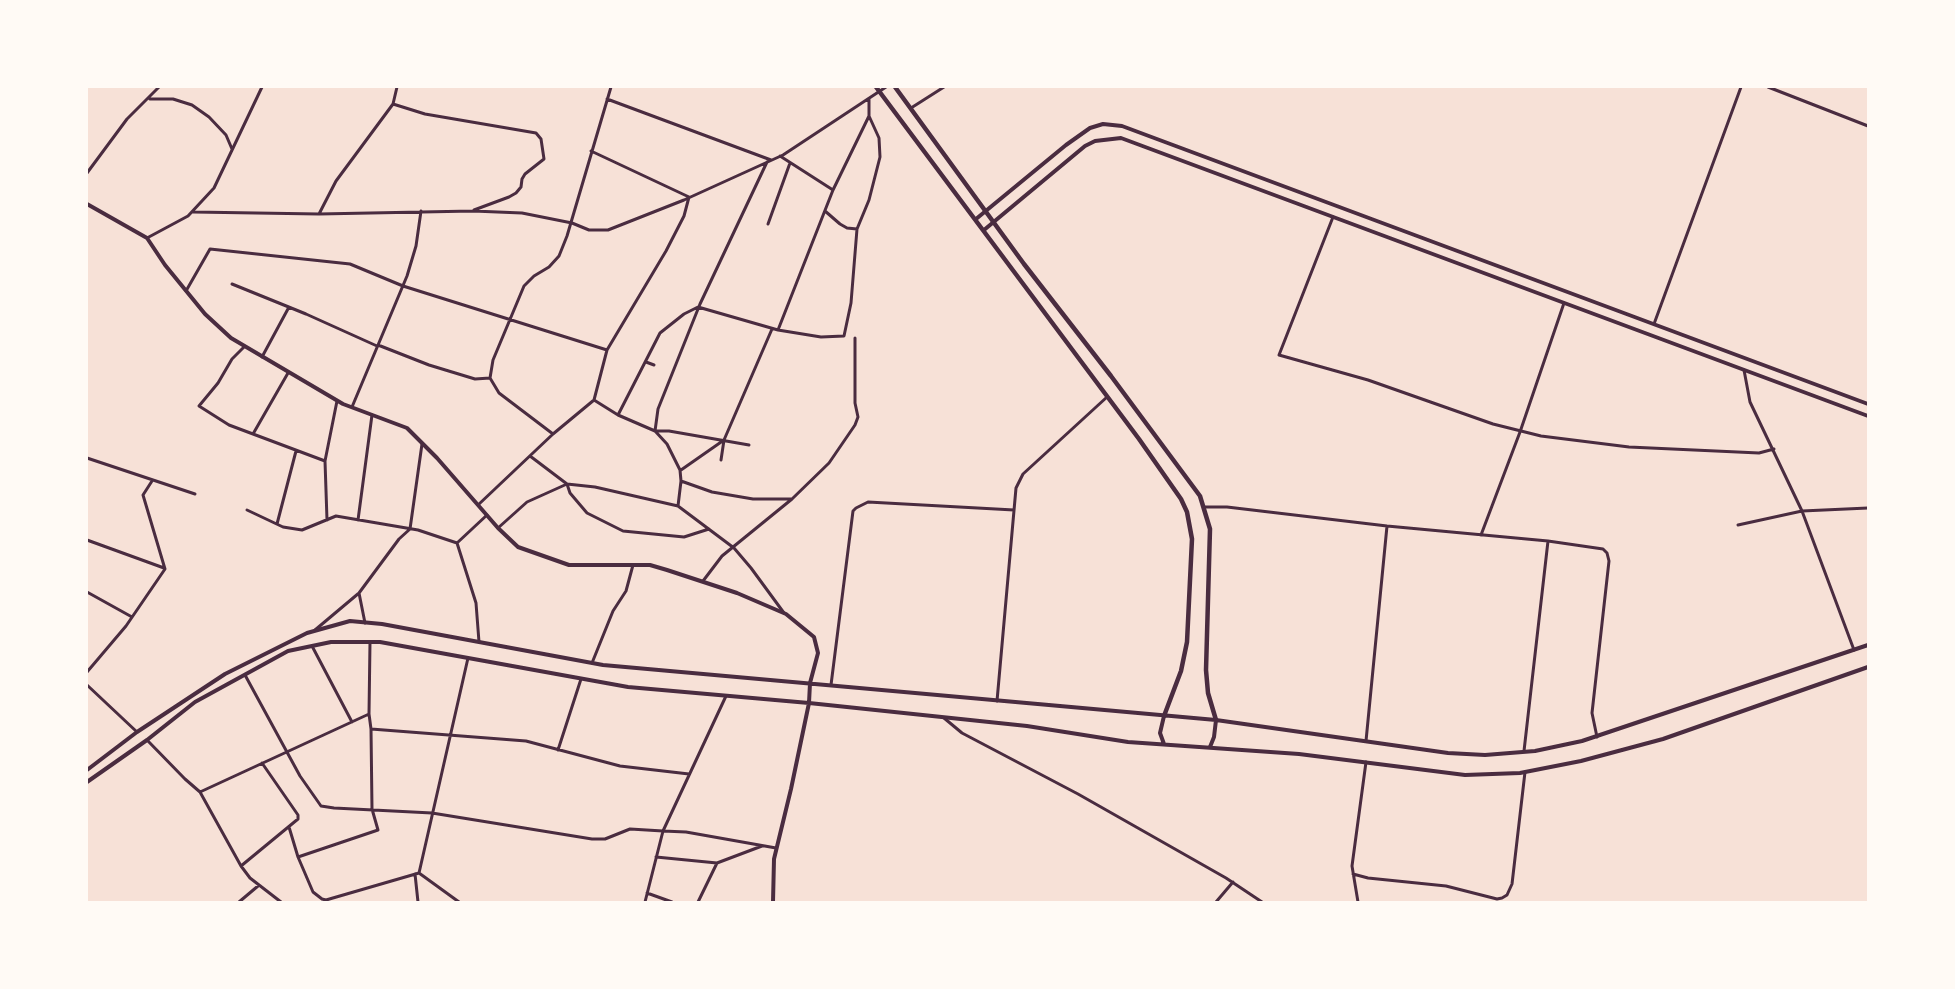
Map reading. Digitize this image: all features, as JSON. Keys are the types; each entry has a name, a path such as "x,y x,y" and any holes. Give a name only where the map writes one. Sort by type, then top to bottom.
{"main road":[{"path":"895,87 993,222 1194,486 1205,507 1210,529 1206,670 1208,693 1216,720"},
{"path":"878,89 1181,499 1191,525 1192,539 1187,642 1181,671 1164,716"}],"street":[{"path":"87,173 126,119 159,87"},
{"path":"147,238 188,216 214,188 262,87"},
{"path":"319,214 342,172 393,104 397,87"},
{"path":"553,434 499,393 490,378 493,360 524,286 534,276 549,267 559,256 572,224 611,87"},
{"path":"193,212 319,214 473,211 522,213 589,230 608,230 780,156 869,99 878,89 886,87"},
{"path":"911,108 944,87"},
{"path":"1654,324 1741,87"},
{"path":"1768,87 1868,126"},
{"path":"148,99 173,99 192,105 209,117 226,135 232,150"},
{"path":"607,99 771,160"},
{"path":"618,416 660,333 684,314 698,308 772,329 821,337 844,336 851,303 857,229 869,200 880,156 879,138 869,116 869,99"},
{"path":"393,104 424,114 536,133 542,139 544,159 525,174 521,188 509,197 473,211"},
{"path":"778,330 833,190 869,116"},
{"path":"976,219 1090,128 1104,124 1122,126 1868,404"},
{"path":"984,230 1085,146 1110,138 1121,138 1868,416"},
{"path":"591,151 689,197"},
{"path":"780,156 833,190"},
{"path":"655,431 658,409 698,308 767,162"},
{"path":"768,224 790,163"},
{"path":"478,505 553,434 594,400 607,350 666,251 684,216 689,197"},
{"path":"87,204 147,238 165,265 205,314 231,338 338,401 406,428 518,547 569,565 650,565 703,582 784,613"},
{"path":"825,211 847,228 857,229"},
{"path":"352,407 412,261 421,212"},
{"path":"1333,217 1279,355 1368,380 1520,432 1562,440 1629,447 1759,453 1774,449"},
{"path":"186,291 210,249 350,264 403,286 607,350"},
{"path":"232,284 377,346 429,365 475,379 490,378"},
{"path":"1481,535 1520,432 1564,303"},
{"path":"262,357 289,307"},
{"path":"721,460 724,440 772,329"},
{"path":"703,582 722,556 792,499 829,463 855,425 858,417 855,403 855,338"},
{"path":"244,347 232,359 218,383 199,406 229,425 325,461"},
{"path":"646,362 654,365"},
{"path":"1744,370 1750,402 1802,511 1854,650"},
{"path":"253,434 288,373"},
{"path":"997,701 1016,488 1023,474 1107,397"},
{"path":"594,400 618,416 655,431 669,431 749,445"},
{"path":"327,520 325,461 338,401"},
{"path":"358,520 372,415"},
{"path":"655,431 668,444 680,470 678,506"},
{"path":"680,470 724,440"},
{"path":"315,630 359,593 399,539 410,528 422,444"},
{"path":"276,525 296,451"},
{"path":"530,456 567,484 570,493 587,513 623,531 684,537 709,529"},
{"path":"87,458 195,494"},
{"path":"152,481 143,495 165,569"},
{"path":"681,481 712,492 753,499 792,499"},
{"path":"498,528 527,502 567,484 595,487 678,506 734,548 784,613 814,637 818,653 810,683 809,703 791,789 774,859 773,902"},
{"path":"831,685 853,511 856,508 868,502 1014,510"},
{"path":"1205,507 1220,506 1601,548 1607,553 1609,559 1592,713 1597,737"},
{"path":"1738,525 1802,511 1868,508"},
{"path":"248,510 276,525 302,530 336,516 410,528 457,543"},
{"path":"457,543 487,515"},
{"path":"1366,741 1387,526"},
{"path":"87,540 165,569"},
{"path":"1524,752 1548,542"},
{"path":"457,543 476,603 479,642"},
{"path":"592,663 613,611 626,591 633,565"},
{"path":"87,672 132,617 165,569"},
{"path":"87,592 132,617"},
{"path":"359,593 364,623"},
{"path":"87,770 137,732 225,674 315,630 350,621 592,663 1216,720 1448,753 1485,755 1558,747 1597,737 1868,645"},
{"path":"87,782 147,740 195,702 288,651 331,642 370,642 628,687 1027,726 1128,742 1299,754 1465,775 1525,772 1581,761 1663,739 1868,667"},
{"path":"298,857 378,830 372,809 369,714 370,642"},
{"path":"312,646 352,722"},
{"path":"418,902 417,873 468,658"},
{"path":"245,675 300,776 321,806 432,813 592,839 605,839 630,829 686,832 776,848"},
{"path":"558,750 581,679"},
{"path":"87,685 137,732"},
{"path":"645,902 663,831 726,696"},
{"path":"200,792 369,714"},
{"path":"1164,716 1160,733 1164,744"},
{"path":"944,718 962,733 1078,794 1233,882 1262,902"},
{"path":"1210,747 1216,720"},
{"path":"371,729 526,741 620,766 689,774"},
{"path":"147,740 200,792 241,866 258,886 281,902"},
{"path":"1358,902 1353,874 1354,842 1366,762"},
{"path":"241,866 298,819 298,815 262,763"},
{"path":"1353,874 1368,878 1446,886 1497,899 1503,898 1511,890 1512,885 1525,772"},
{"path":"289,827 298,857 313,892 318,898 326,900 417,873"},
{"path":"656,857 717,863 763,845"},
{"path":"698,902 717,863"},
{"path":"417,873 459,902"},
{"path":"1216,902 1233,882"},
{"path":"239,902 258,886"},
{"path":"647,893 672,902"}]}
